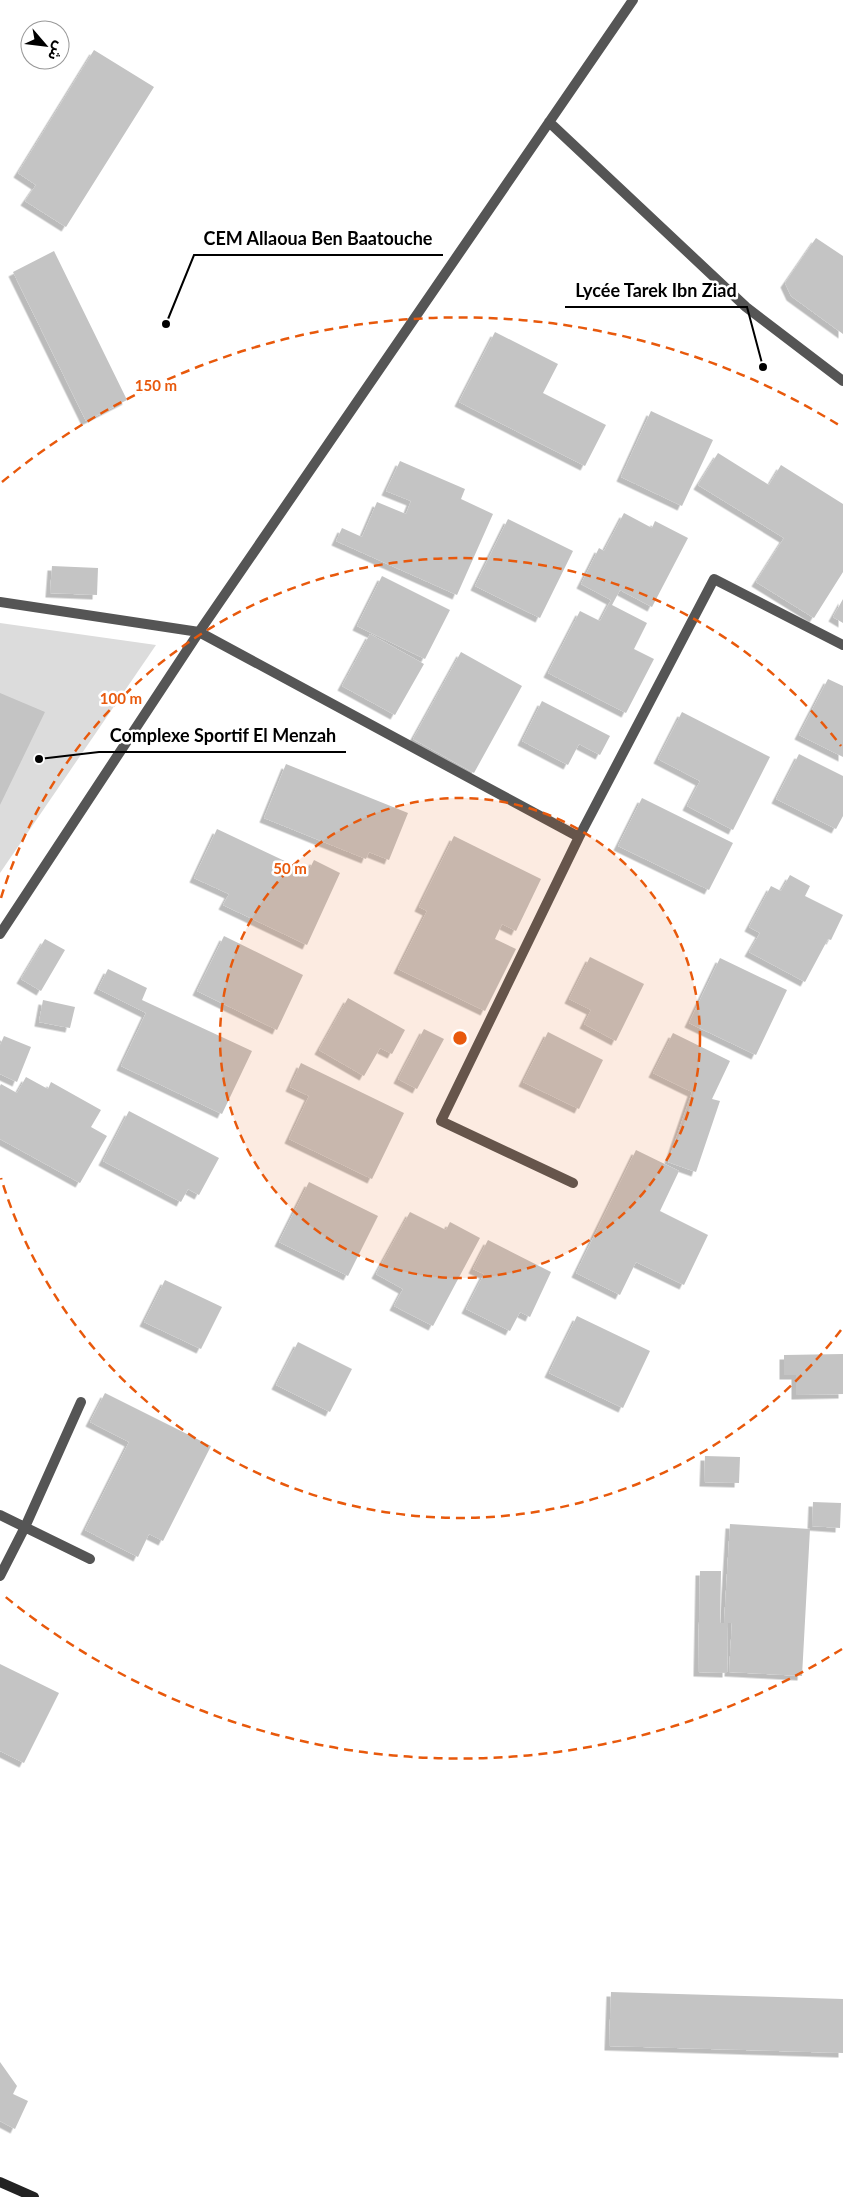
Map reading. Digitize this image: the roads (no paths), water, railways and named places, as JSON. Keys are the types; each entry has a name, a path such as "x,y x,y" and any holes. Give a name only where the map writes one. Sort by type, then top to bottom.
{"main road":[{"path":"0,2182 34,2197"}],"street":[{"path":"0,934 200,632 633,0"},
{"path":"549,122 746,308 843,381"},
{"path":"572,1182 441,1121 579,837 714,579 843,645"},
{"path":"0,602 200,632 579,837"},
{"path":"0,1576 25,1527 81,1402"},
{"path":"0,1515 90,1559"}],"place":[{"name":"CEM Allaoua Ben Baatouche","path":"166,324"},
{"name":"Lycée Tarek Ibn Ziad","path":"763,367"},
{"name":"Complexe Sportif El Menzah","path":"39,759"}]}
